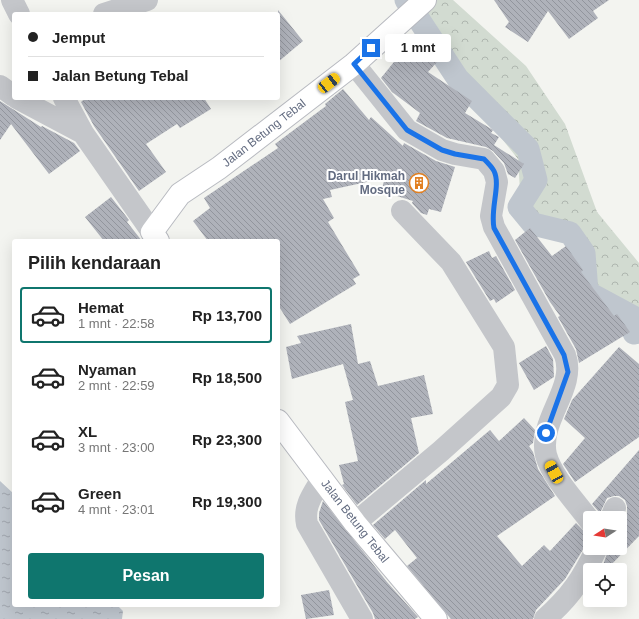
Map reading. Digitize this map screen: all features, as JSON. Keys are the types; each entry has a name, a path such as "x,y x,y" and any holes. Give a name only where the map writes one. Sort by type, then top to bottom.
{"street":[{"path":"12,0 18,12"},
{"path":"111,12 152,0"},
{"name":"Jalan Betung Tebal","path":"155,236 180,194 219,168 354,64 417,6"},
{"path":"354,64 407,130 442,150 484,159 494,171 497,182 491,216 494,228 564,355 568,366 568,372 546,433 546,453 554,472 583,511"},
{"path":"0,86 12,95"},
{"path":"21,100 83,133"},
{"path":"65,100 83,133 155,236"},
{"path":"355,523 441,451 496,402 506,391 508,385 504,347 451,262 402,211"},
{"name":"Jalan Betung Tebal","path":"280,424 355,523 436,619"},
{"path":"322,479 306,505 305,511 307,524 362,619"},
{"path":"545,619 575,588 594,555"}],"green space":[{"path":"410,0 453,0 526,66 565,124 597,212 639,263 639,343 553,223 522,222 518,159 398,8"}],"water":[{"path":"0,481 12,492 12,607 119,607 123,611 122,619 0,619"}],"building":[{"path":"494,0 609,0 593,11 598,18 569,39 548,11 528,42 505,27 509,22"},
{"path":"280,12 303,41 280,60"},
{"path":"415,39 437,62 428,72 472,101 465,113 493,130 491,133 499,137 494,145 524,164 515,178 508,174 504,163 493,151 486,147 447,138 416,121 420,113 392,92 381,78 402,52"},
{"path":"343,89 369,120 371,117 403,146 404,143 436,161 455,167 441,212 429,209 427,215 421,213 412,203 413,201 381,191 385,178 330,190 332,197 323,199 334,218 328,222 360,275 353,279 356,284 290,324 280,308 280,239 206,239 193,221 210,208 204,198 278,148 275,144 326,106 325,104"},
{"path":"84,100 205,100 211,109 180,128 177,124 146,144 166,172 139,191 94,126 81,102"},
{"path":"0,101 41,127 42,126 74,143 80,151 49,174 11,124 0,140"},
{"path":"111,197 129,220 127,222 140,239 102,239 85,217"},
{"path":"530,228 552,256 566,246 583,270 581,272 614,316 617,314 630,332 579,363 576,349 558,317 560,316 550,302 515,240"},
{"path":"489,251 492,258 496,256 515,290 496,303 494,299 490,301 466,262"},
{"path":"351,324 358,364 370,361 378,386 424,375 433,414 411,418 419,453 357,505 342,485 344,484 339,465 358,461 345,402 353,400 343,364 292,379 286,347 301,343 297,336"},
{"path":"546,346 553,359 554,377 534,390 519,363"},
{"path":"619,347 639,364 639,437 575,482 563,464 585,438 564,419 572,400"},
{"path":"524,418 535,430 533,443 529,446 533,452 538,469 555,496 497,536 522,566 544,545 550,551 576,523 583,530 583,549 565,579 536,610 533,619 451,619 407,566 417,558 395,530 385,539 373,525 426,480 426,484 490,430 499,441"},
{"path":"639,450 639,536 627,548 627,506 625,500 619,496 607,498 601,511 598,511 592,504"},
{"path":"323,501 387,582 418,617 415,619 375,619 373,613 319,520 319,513"},
{"path":"607,555 621,555 613,563 604,563"},
{"path":"329,590 334,615 306,619 301,595"}],"waterway":[{"path":"406,0 458,79 528,149 536,180 519,207 533,224 570,233 584,253 587,292 637,319 634,333 639,332"}],"place":[{"name":"Darul Hikmah Mosque","path":"419,183"}],"route":[{"path":"371,48 354,64 407,130 442,150 484,159 494,171 497,182 491,216 494,228 564,355 568,366 568,372 546,433"}]}
